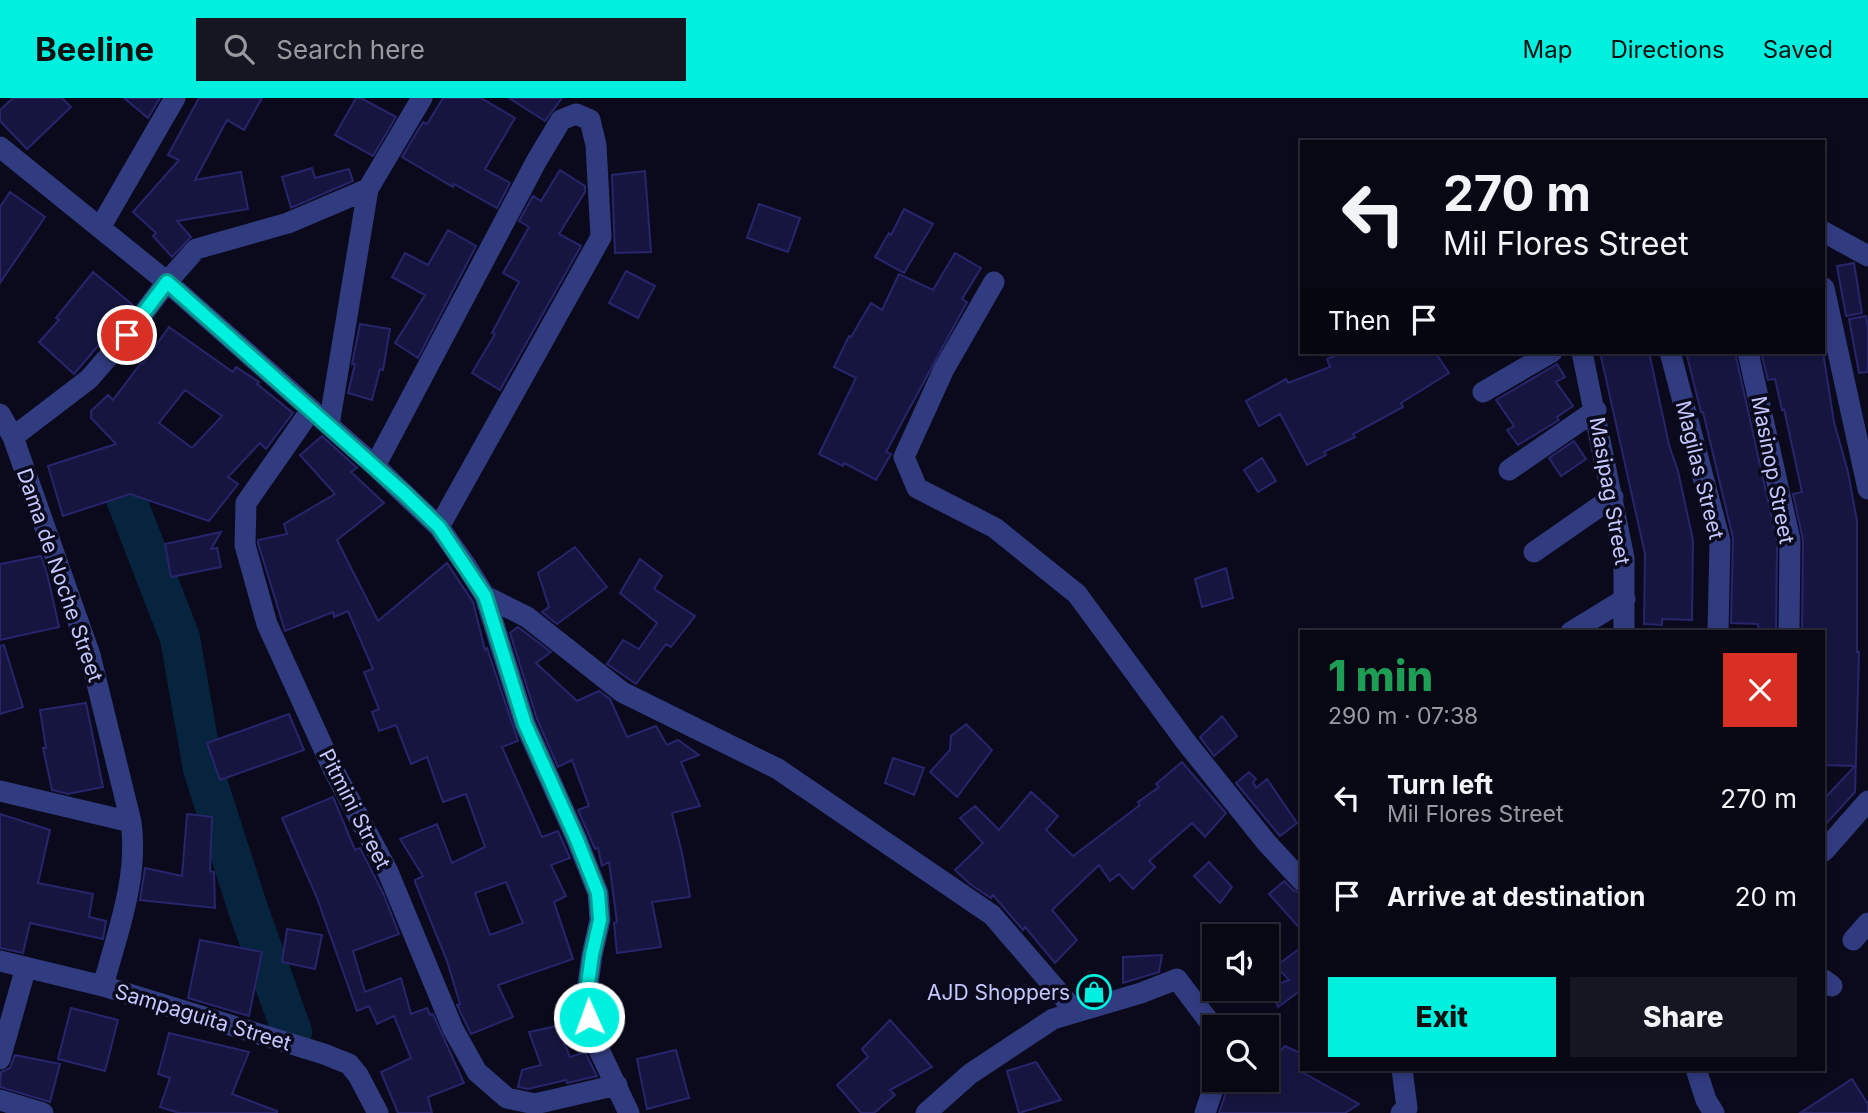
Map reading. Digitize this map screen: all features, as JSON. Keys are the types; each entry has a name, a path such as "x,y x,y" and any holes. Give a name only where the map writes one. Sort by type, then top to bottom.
{"street":[{"path":"100,226 175,98"},
{"path":"329,425 368,189 422,98"},
{"path":"375,466 537,160 561,121 576,114 590,120 596,145 601,237 439,527"},
{"path":"0,147 167,282 375,466 439,527 485,596 525,724 598,893 600,920 586,998 593,1037 629,1113"},
{"path":"13,437 89,379 196,249 288,223 368,189"},
{"path":"1825,233 1868,256"},
{"path":"995,282 944,369 904,457 917,488 995,528 1077,594 1186,742 1266,842 1300,879"},
{"path":"1825,293 1868,489"},
{"path":"1483,391 1548,354"},
{"name":"Masipag Street","path":"1582,354 1624,558 1624,630"},
{"name":"Magilas Street","path":"1671,354 1720,541 1718,630"},
{"name":"Masinop Street","path":"1748,354 1790,540 1789,630"},
{"name":"Pitmini Street","path":"311,410 246,503 245,545 272,636 333,769 388,872 453,1028 477,1072 507,1098 535,1104 617,1085"},
{"path":"1509,470 1596,410"},
{"name":"Dama de Noche Street","path":"0,414 13,437 90,655 131,822 134,843 125,907 103,986"},
{"path":"1534,552 1613,497"},
{"path":"485,596 527,617 622,692 778,769 992,915 1076,1012"},
{"path":"1574,630 1625,599"},
{"path":"0,791 131,822"},
{"path":"1825,851 1868,801"},
{"path":"1853,940 1868,923"},
{"name":"Sampaguita Street","path":"0,961 103,986 349,1064 358,1075 378,1113"},
{"path":"0,1059 26,967"},
{"path":"926,1113 980,1067 1053,1018 1141,993 1177,979 1204,1015"},
{"path":"1401,1113 1407,1108 1402,1071"},
{"path":"1697,1071 1713,1113"},
{"path":"1205,1113 1212,1092"},
{"path":"0,1100 43,1113"}],"building":[{"path":"13,98 62,98 71,107 27,149 0,121 0,110"},
{"path":"124,98 160,98 148,118"},
{"path":"199,98 262,98 244,130 227,120 195,180 241,172 248,209 177,221 191,237 172,257 153,236 156,233 133,212 179,160 168,155"},
{"path":"356,98 361,98 396,117 373,156 335,135"},
{"path":"443,98 481,98 515,118 485,169 510,183 497,208 454,184 453,187 402,157 423,122 427,124"},
{"path":"509,98 562,98 545,121"},
{"path":"312,168 315,178 349,169 353,181 291,208 282,177"},
{"path":"560,170 585,186 585,192 559,234 581,246 500,390 472,373 495,334 492,333 519,282 503,273 529,227 519,221 533,196 541,201"},
{"path":"645,171 651,252 615,253 612,175"},
{"path":"10,192 45,217 0,283 0,207"},
{"path":"759,204 800,218 788,252 747,238"},
{"path":"904,209 933,224 904,273 875,257 889,233 891,235"},
{"path":"448,230 476,246 418,358 395,343 425,295 392,277 405,253 428,265"},
{"path":"955,253 981,268 962,299 967,302 886,452 891,454 876,480 844,463 843,466 819,454 856,378 834,367 849,336 851,337 871,303 882,310 899,274 933,290"},
{"path":"1854,263 1862,313 1846,316 1837,266"},
{"path":"626,271 655,286 638,318 609,303"},
{"path":"93,272 133,305 74,374 39,342 59,320 56,318"},
{"path":"1866,316 1868,372 1859,373 1849,319"},
{"path":"360,324 390,329 383,370 380,369 372,400 348,393"},
{"path":"169,327 233,372 236,367 259,382 257,384 293,413 266,449 260,443 228,477 238,484 209,521 130,494 63,516 48,466 116,444 91,418 91,411 108,395 113,400 141,363 143,364","holes":["185,390 222,416 192,448 159,423"]},
{"path":"1338,354 1436,354 1449,373 1401,403 1403,407 1353,434 1355,437 1324,452 1326,455 1307,465 1280,414 1259,426 1246,401 1286,379 1288,383 1330,367 1327,359"},
{"path":"1600,354 1649,354 1693,540 1692,620 1662,619 1662,625 1644,624 1645,554"},
{"path":"1686,354 1735,354 1777,541 1776,630 1758,630 1758,624 1731,623 1733,538"},
{"path":"1762,354 1823,354 1834,422 1848,472 1857,521 1859,652 1855,792 1825,825 1825,798 1855,766 1825,765 1825,630 1802,630 1803,540 1793,494 1802,492 1775,379 1768,380"},
{"path":"1557,364 1565,377 1556,382 1573,406 1557,417 1559,420 1518,445 1507,430 1514,426 1496,400"},
{"path":"322,436 357,468 351,472 384,503 337,540 378,621 447,563 473,602 485,650 487,648 518,741 502,747 542,837 558,831 570,858 551,865 566,896 554,902 573,959 498,985 513,1017 471,1034 457,1005 460,1004 447,961 415,882 423,876 400,839 437,824 452,863 485,847 466,794 443,802 427,757 411,764 396,725 379,731 372,712 379,709 364,672 373,669 348,611 334,617 333,612 285,631 258,540 287,534 284,524 335,494 300,455","holes":["506,882 523,923 490,935 475,893"]},
{"path":"1574,441 1586,459 1561,476 1549,458"},
{"path":"1262,458 1276,481 1258,492 1244,470"},
{"path":"221,532 211,549 217,548 221,567 171,577 165,544"},
{"path":"575,547 607,587 557,624 542,612 549,607 538,573"},
{"path":"41,556 59,627 0,640 0,564"},
{"path":"640,559 662,576 654,589 695,616 671,647 666,644 636,684 607,664 623,640 639,649 657,623 620,593"},
{"path":"1226,568 1233,598 1202,607 1195,579"},
{"path":"518,627 551,652 536,663 577,701 599,691 610,699 627,737 656,726 667,745 678,740 699,755 681,762 700,806 672,813 690,897 652,902 661,947 617,953 614,923 617,922 609,862 602,866 598,848 595,849 578,810 589,806 572,760 558,767 537,719 510,633"},
{"path":"4,645 23,707 0,714 0,646"},
{"path":"86,703 103,787 68,794 52,790 43,748 46,748 40,710"},
{"path":"289,714 304,750 220,780 207,743"},
{"path":"1222,716 1237,736 1214,756 1200,737"},
{"path":"966,724 992,750 957,797 930,772 950,750 951,736"},
{"path":"893,758 924,768 914,795 885,783"},
{"path":"1182,762 1226,813 1205,837 1192,823 1149,861 1155,867 1133,889 1119,874 1110,881 1099,865 1052,910 1077,940 1055,963 993,895 991,898 955,870 983,843 960,818 975,806 999,830 1031,792 1058,816 1046,830 1073,856 1140,805 1138,802 1159,787 1156,784"},
{"path":"1249,772 1256,779 1253,782 1256,788 1267,779 1297,823 1280,836 1236,783"},
{"path":"333,797 355,850 360,848 383,893 399,934 353,951 365,992 401,978 411,1014 427,1008 430,1015 433,1014 464,1083 428,1097 432,1113 398,1113 381,1072 411,1058 394,1016 377,1024 369,1006 357,1011 317,898 282,818"},
{"path":"0,814 50,830 38,883 93,894 89,917 106,921 103,939 30,923 23,953 0,948"},
{"path":"187,814 212,817 210,871 214,872 215,908 140,900 145,868 182,876"},
{"path":"1209,862 1232,887 1220,903 1194,876"},
{"path":"1284,881 1300,893 1300,929 1269,894"},
{"path":"287,929 322,935 315,969 282,962"},
{"path":"200,940 262,952 249,1016 188,998"},
{"path":"1300,948 1300,991 1278,1007 1276,1001 1279,1001 1279,984 1289,980 1279,969 1279,964"},
{"path":"1162,955 1159,972 1123,983 1123,957"},
{"path":"71,1008 118,1020 105,1071 58,1059"},
{"path":"890,1020 932,1067 890,1090 895,1095 874,1113 861,1113 837,1085 868,1057 862,1049"},
{"path":"557,1026 570,1057 585,1052 597,1076 528,1089 518,1087 522,1070 541,1065 529,1032"},
{"path":"169,1033 249,1052 232,1094 277,1113 179,1113 160,1107 170,1078 158,1074"},
{"path":"1285,1046 1300,1053 1300,1071 1359,1104 1345,1113 1219,1113 1226,1092 1279,1092 1279,1053"},
{"path":"676,1050 689,1098 647,1109 637,1059"},
{"path":"15,1055 60,1064 50,1102 0,1087 1,1072 10,1068"},
{"path":"1036,1062 1061,1100 1019,1113 1007,1071"},
{"path":"1852,1079 1868,1104 1868,1113 1800,1113"}],"waterway":[{"path":"123,491 180,638 203,769 248,909 292,1032"}],"place":[{"name":"AJD Shoppers","path":"1094,992"}],"route":[{"path":"127,335 167,282 405,494 439,527 467,567 485,596 525,724 598,893 600,920 586,998 589,1017"}]}
